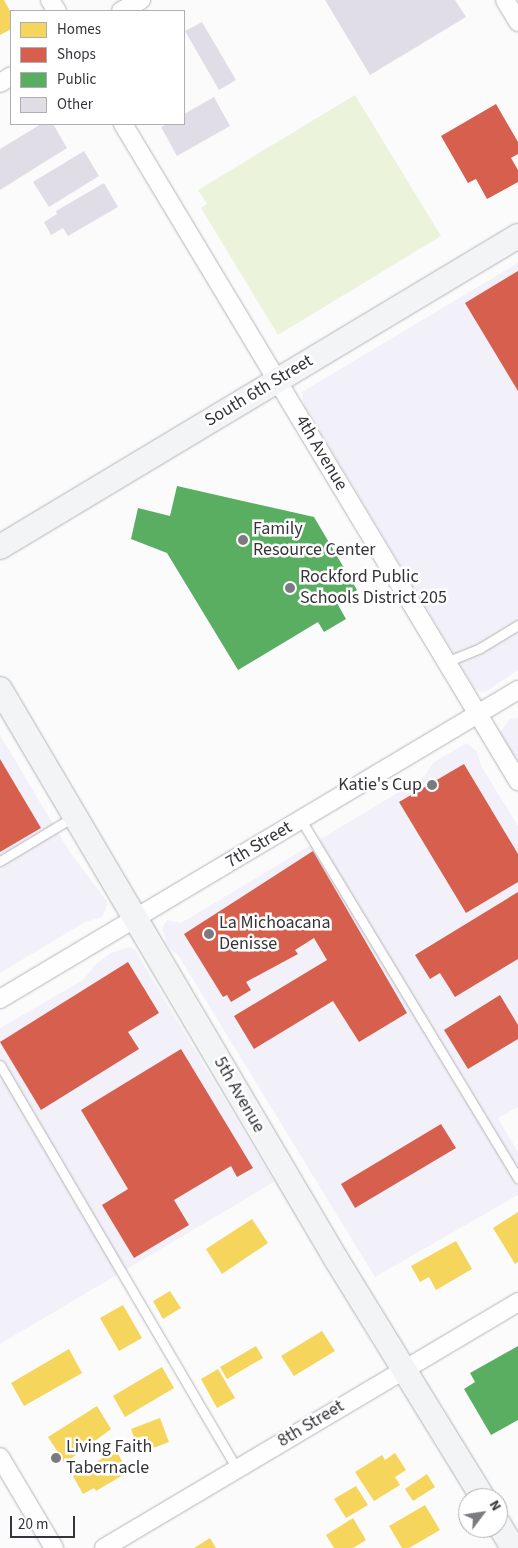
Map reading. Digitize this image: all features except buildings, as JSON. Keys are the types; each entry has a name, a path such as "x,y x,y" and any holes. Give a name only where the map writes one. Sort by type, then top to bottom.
{"main road":[{"name":"South 6th Street","path":"0,546 518,236"},
{"name":"5th Avenue","path":"0,690 476,1488"}],"street":[{"path":"123,10 141,0"},
{"path":"505,0 518,22"},
{"name":"4th Avenue","path":"125,125 518,781"},
{"name":"7th Street","path":"0,999 518,690"},
{"name":"8th Street","path":"104,1548 518,1302"},
{"path":"0,1457 54,1548"}],"lane":[{"path":"446,662 480,648 518,625"},
{"path":"0,861 76,816"},
{"path":"301,820 518,1179"},
{"path":"0,1065 236,1468"}],"shaded area":[{"path":"518,263 518,670 487,691 481,692 475,689 304,405 302,392"},
{"path":"518,718 518,760 503,744 500,732 510,719"},
{"path":"0,735 69,851 108,903 102,917 85,922 0,973"},
{"path":"467,743 477,752 481,766 518,826 518,1107 498,1118 518,1152 518,1195 375,1277 178,955 168,947 162,928 167,920 181,923 424,777 434,762"},
{"path":"129,947 135,950 274,1182 0,1344 0,1028 83,980 97,963 111,953"}],"green space":[{"path":"355,95 441,236 278,335 201,208 207,204 198,190"}],"place":[{"name":"Family Resource Center","path":"243,540"},
{"name":"Rockford Public Schools District 205","path":"290,588"},
{"name":"Katie's Cup","path":"432,785"},
{"name":"La Michoacana Denisse","path":"209,934"},
{"name":"Living Faith Tabernacle","path":"56,1458"}]}
